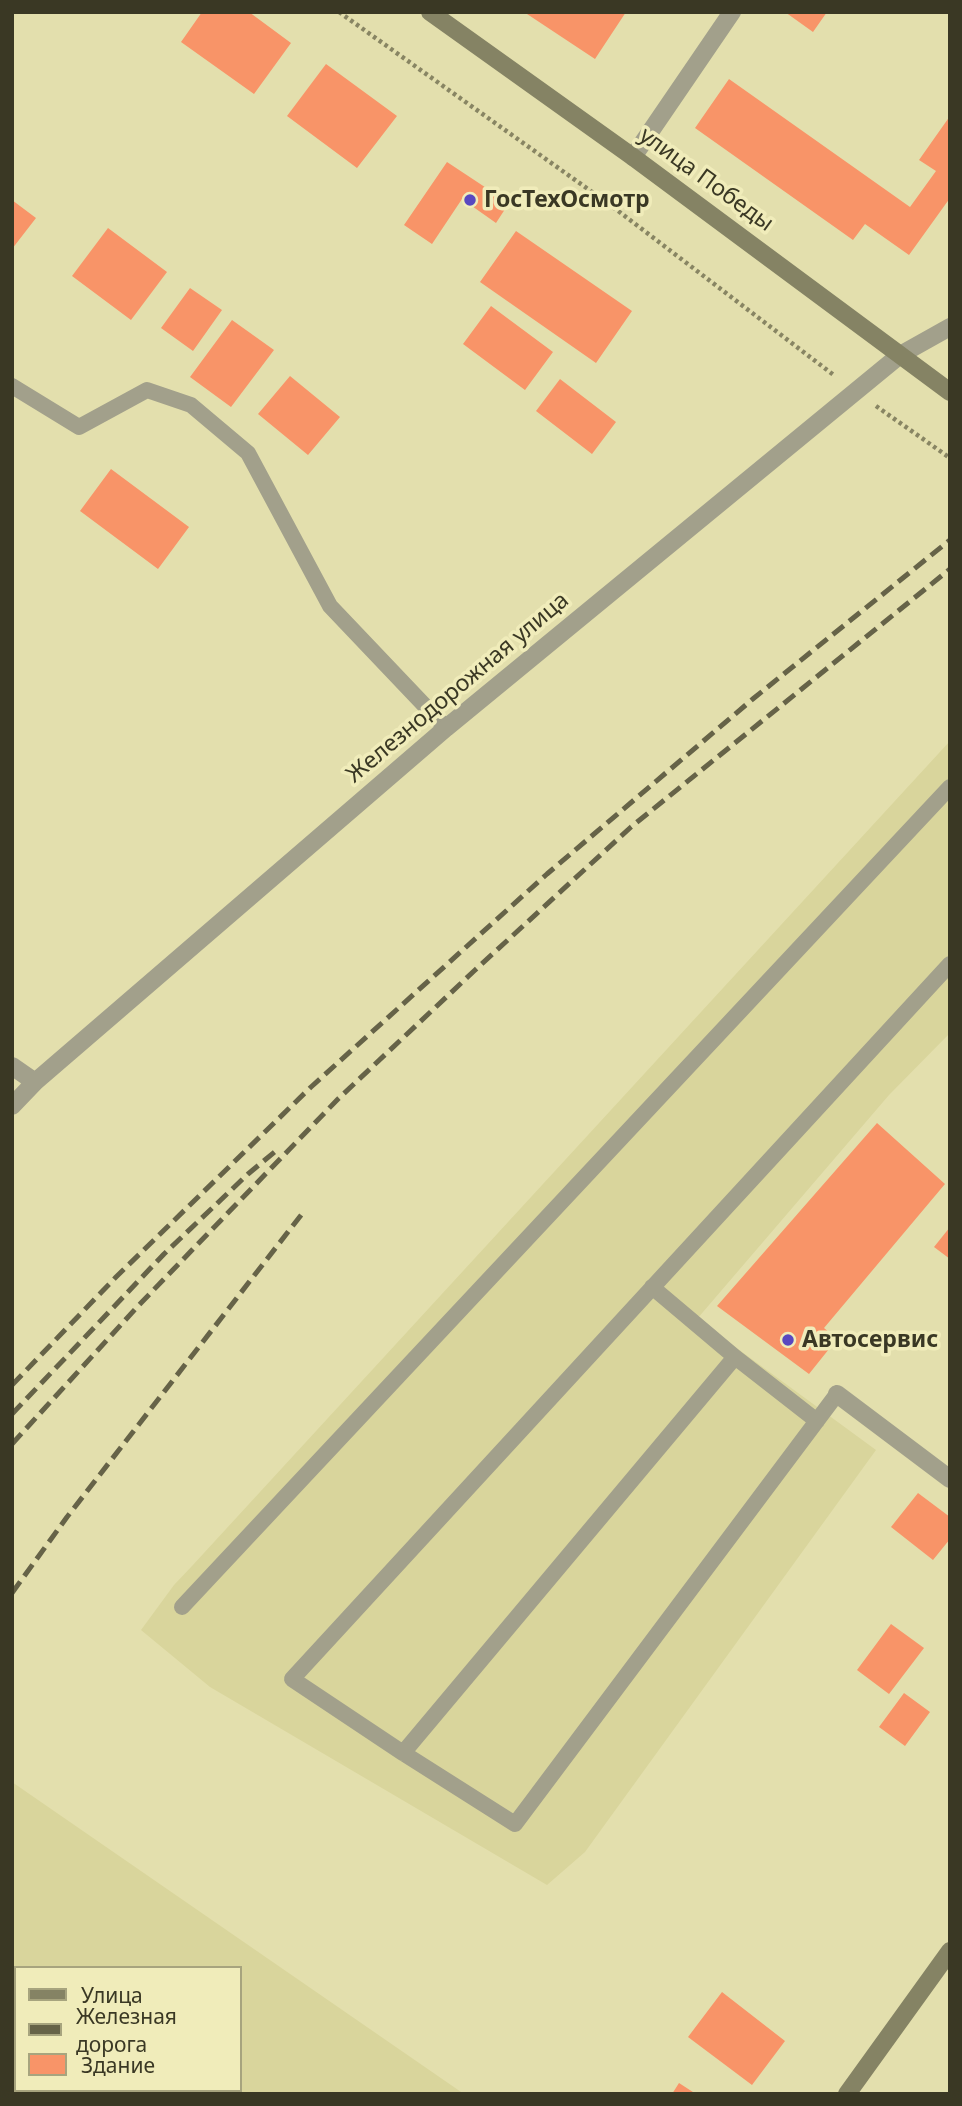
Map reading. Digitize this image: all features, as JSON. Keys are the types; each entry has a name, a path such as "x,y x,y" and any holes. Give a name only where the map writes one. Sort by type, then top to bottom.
{"street":[{"name":"улица Победы","path":"430,12 633,157 950,392"},
{"path":"633,157 732,12"},
{"name":"Железнодорожная улица","path":"12,1107 35,1082 446,728 901,355 950,327"},
{"path":"12,1066 35,1082"},
{"path":"837,1394 950,1479"},
{"path":"847,2094 950,1951"}],"lane":[{"path":"12,386 79,427 147,390 191,405 248,453 330,606 446,728"},
{"path":"182,1607 950,787"},
{"path":"837,1394 515,1824 292,1679 950,964"},
{"path":"652,1287 817,1421"},
{"path":"403,1753 735,1357"}],"path":[{"path":"339,12 609,204 855,392 950,458"}],"shaded area":[{"path":"950,741 950,1033 889,1095 697,1319 876,1450 585,1852 547,1885 210,1687 141,1630 174,1585"},
{"path":"12,1782 464,2094 12,2094"}],"building":[{"path":"202,12 249,12 291,43 254,94 181,42"},
{"path":"524,12 626,12 595,59"},
{"path":"785,12 827,12 813,32"},
{"path":"326,64 397,116 357,168 287,116"},
{"path":"729,79 910,207 936,171 919,160 950,116 950,198 909,255 865,224 853,240 695,128"},
{"path":"447,162 509,203 496,223 462,199 432,244 404,225"},
{"path":"12,200 36,218 12,249"},
{"path":"108,228 167,272 131,320 72,276"},
{"path":"516,231 632,311 596,363 480,282"},
{"path":"190,288 222,310 193,351 161,328"},
{"path":"491,306 553,352 525,390 463,344"},
{"path":"232,320 274,350 231,407 190,377"},
{"path":"290,376 340,417 308,455 258,414"},
{"path":"560,379 616,422 592,454 536,411"},
{"path":"111,469 189,527 158,569 80,511"},
{"path":"877,1123 945,1184 824,1328 837,1339 809,1374 717,1306"},
{"path":"950,1227 950,1259 934,1247"},
{"path":"918,1493 950,1517 950,1539 933,1560 891,1527"},
{"path":"891,1624 924,1648 889,1694 857,1670"},
{"path":"904,1693 930,1712 905,1746 879,1727"},
{"path":"722,1992 785,2041 752,2085 688,2037"},
{"path":"679,2083 696,2094 672,2094"}],"railway":[{"path":"12,1385 116,1277 311,1087 547,874 754,698 950,540"},
{"path":"12,1444 139,1305 338,1099 474,971 631,827 950,569"},
{"path":"12,1414 164,1254 277,1150"},
{"path":"12,1593 67,1517 305,1210"}],"place":[{"name":"ГосТехОсмотр","path":"470,200"},
{"name":"Автосервис","path":"788,1340"}]}
